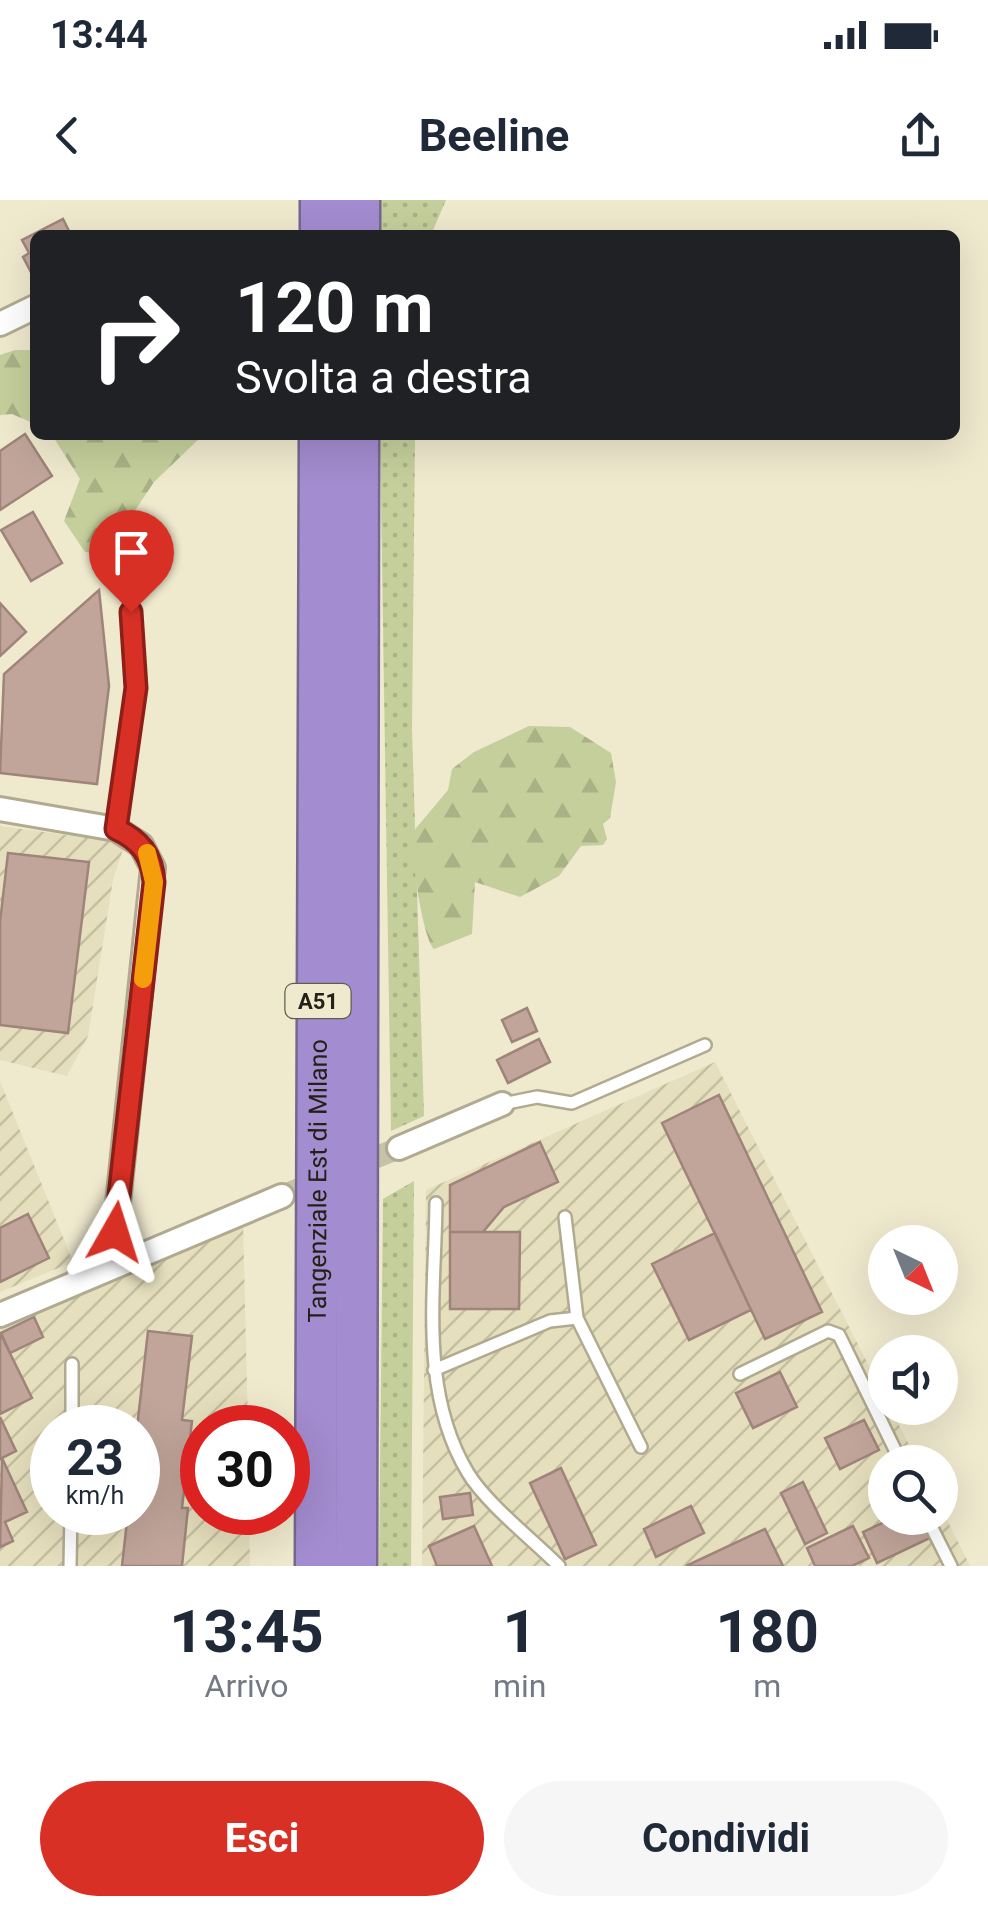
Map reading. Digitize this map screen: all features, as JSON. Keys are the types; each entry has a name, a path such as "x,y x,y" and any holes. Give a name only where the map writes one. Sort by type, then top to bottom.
{"highway":[{"path":"321,200 321,230"},
{"path":"359,200 359,230"},
{"name":"Tangenziale Est di Milano","path":"316,1566 320,440"},
{"name":"Tangenziale Est di Milano","path":"356,1566 358,440"}],"street":[{"path":"0,324 30,309"},
{"path":"0,809 116,829 141,845 150,858 154,882 115,1232 104,1255 78,1279"},
{"path":"399,1148 502,1104"},
{"path":"0,1315 282,1196"}],"lane":[{"path":"116,829 136,688 131,612"},
{"path":"502,1104 538,1097 572,1103 706,1044"},
{"path":"436,1203 434,1370 439,1410 469,1475 559,1566"},
{"path":"565,1217 577,1318 641,1447"},
{"path":"434,1370 550,1321 577,1318"},
{"path":"740,1374 828,1331 839,1335 893,1445"},
{"path":"72,1364 72,1405"},
{"path":"70,1566 71,1535"},
{"path":"936,1535 951,1566"}],"shaded area":[{"path":"0,826 125,843 113,880 88,1036 67,1076 0,1060"},
{"path":"715,1062 868,1364 868,1425 899,1425 909,1445 868,1445 868,1535 954,1535 970,1566 422,1566 426,1190"},
{"path":"0,1081 73,1262 0,1292"},
{"path":"243,1222 247,1405 180,1405 180,1535 249,1535 250,1566 0,1566 0,1327"}],"green space":[{"path":"381,200 446,200 433,230 381,230"},
{"path":"30,350 30,422 12,414 0,415 0,355"},
{"path":"55,440 198,440 154,482 120,533 95,553 85,552 64,521 80,479"},
{"path":"380,440 415,440 412,729 424,1116 391,1131"},
{"path":"529,726 570,727 611,753 616,782 610,818 603,824 607,839 603,845 581,846 559,876 520,897 475,882 472,934 434,949 422,912 412,833 448,790 452,769 474,752"},
{"path":"414,1181 411,1566 379,1566 383,1199"}],"building":[{"path":"63,219 68,230 42,230"},
{"path":"30,236 30,270 23,257 29,253 22,240"},
{"path":"25,434 52,476 0,510 0,451"},
{"path":"33,512 62,563 31,581 1,530"},
{"path":"99,590 109,686 97,784 0,773 4,674"},
{"path":"0,603 26,632 0,656"},
{"path":"8,853 89,862 68,1033 0,1025 0,922"},
{"path":"527,1008 537,1031 512,1042 502,1020"},
{"path":"539,1039 550,1062 508,1083 497,1060"},
{"path":"719,1095 822,1312 765,1339 662,1123"},
{"path":"540,1142 558,1182 504,1207 483,1232 450,1232 450,1185"},
{"path":"28,1214 49,1258 0,1282 0,1228"},
{"path":"450,1232 520,1232 519,1309 450,1309"},
{"path":"715,1233 751,1310 689,1340 652,1264"},
{"path":"34,1317 43,1337 10,1353 1,1333"},
{"path":"148,1331 192,1336 184,1405 180,1405 180,1535 185,1535 182,1566 122,1566 125,1535 160,1535 160,1405 140,1405"},
{"path":"0,1333 32,1398 0,1414"},
{"path":"780,1372 797,1407 753,1428 736,1393"},
{"path":"0,1417 16,1451 0,1459"},
{"path":"864,1420 876,1445 868,1445 868,1455 840,1469 825,1438"},
{"path":"2,1458 27,1512 5,1522 13,1541 0,1547"},
{"path":"561,1468 596,1545 565,1559 530,1483"},
{"path":"803,1482 827,1533 805,1544 781,1493"},
{"path":"470,1493 473,1515 443,1519 440,1497"},
{"path":"691,1506 704,1533 656,1557 644,1529"},
{"path":"474,1526 492,1566 437,1566 429,1546"},
{"path":"853,1526 869,1558 852,1566 815,1566 807,1548"},
{"path":"765,1529 783,1566 686,1566"},
{"path":"863,1532 928,1535 930,1538 877,1563"}],"tunnel":[{"path":"282,1196 399,1148"}],"slow traffic":[{"path":"143,979 154,882 147,853"}],"route":[{"path":"115,1232 154,882 150,858 141,845 116,829 136,688 131,612"}]}
